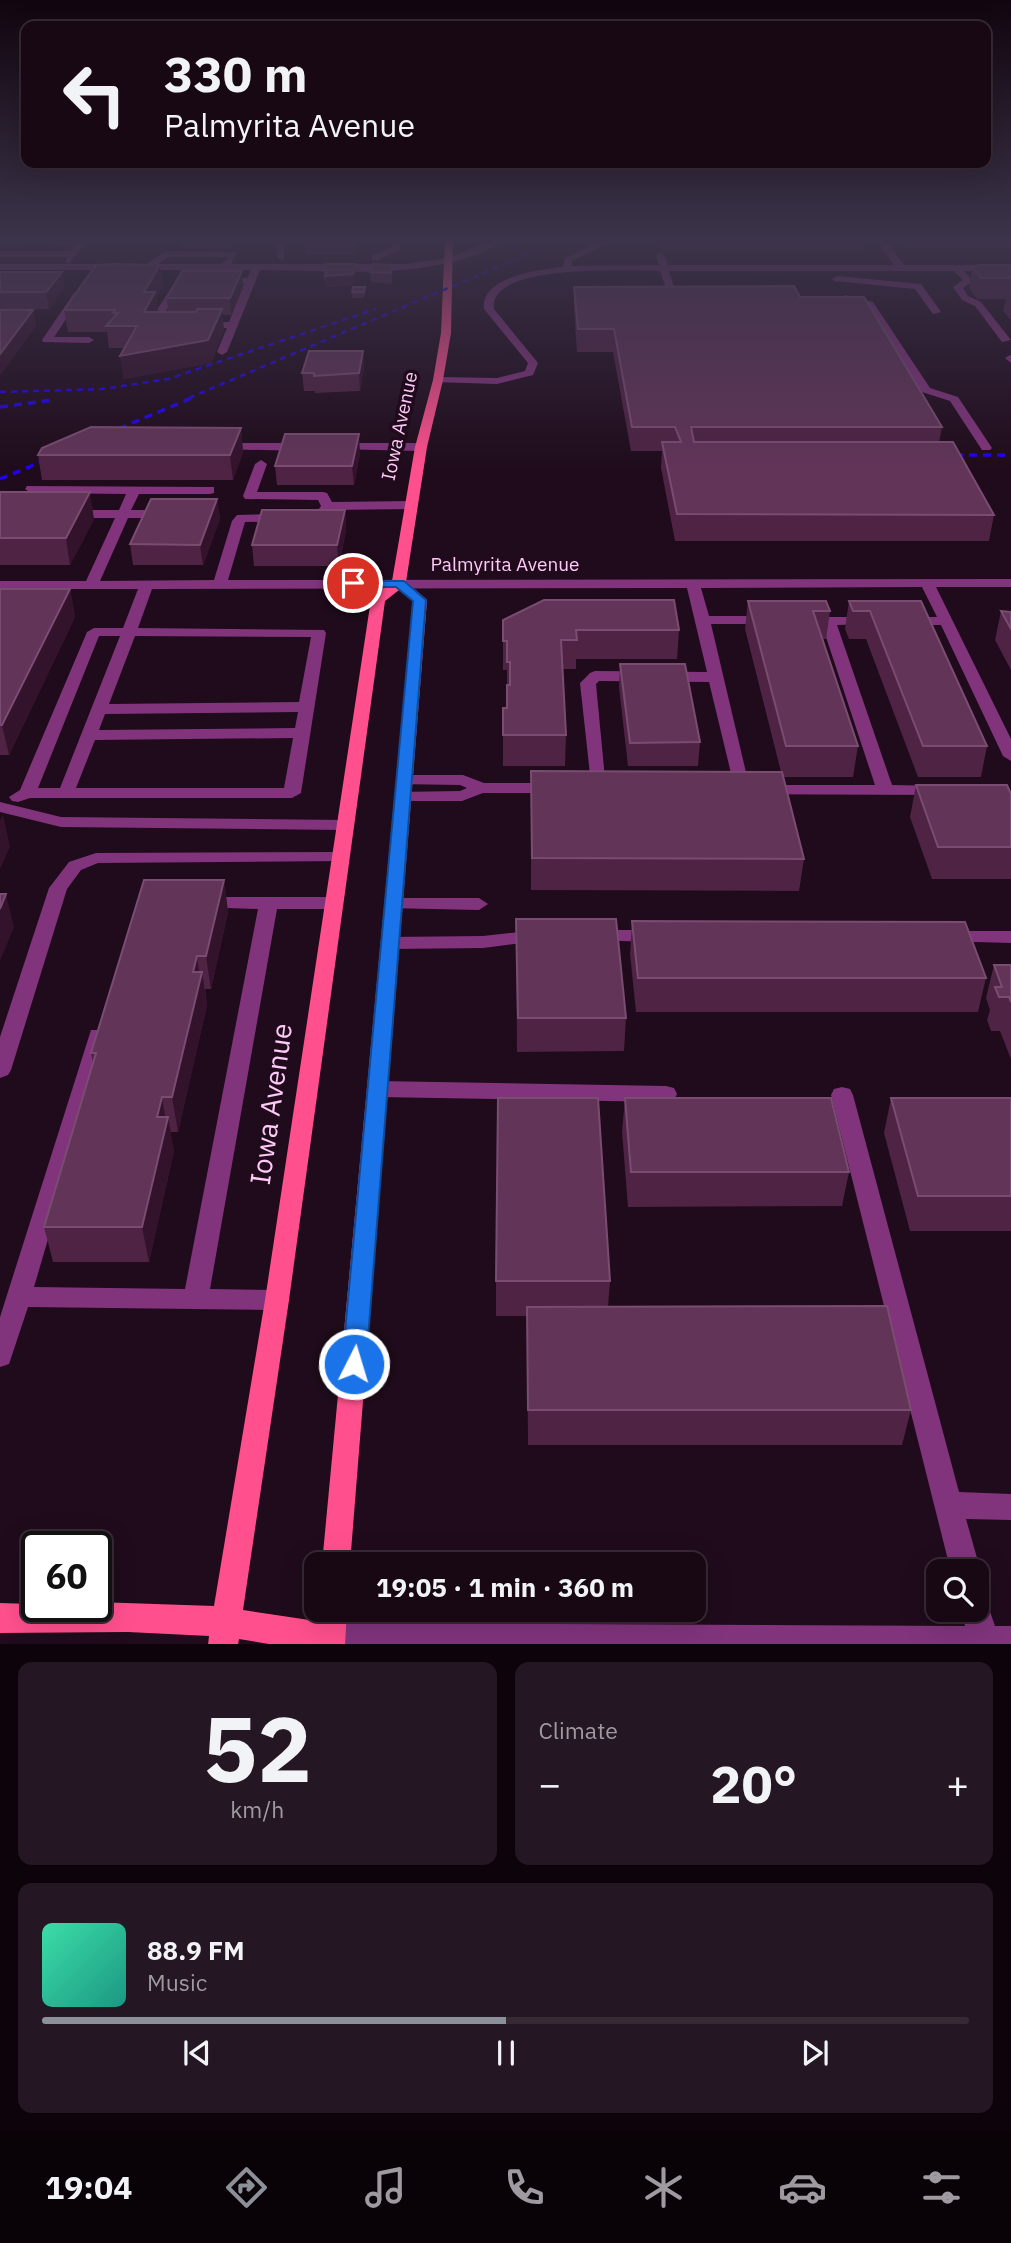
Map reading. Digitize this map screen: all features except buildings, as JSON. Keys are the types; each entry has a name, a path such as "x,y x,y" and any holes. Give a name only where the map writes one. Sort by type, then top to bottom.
{"main road":[{"name":"Iowa Avenue","path":"225,1633 277,1300 377,599 399,583 421,447 438,380 447,315"},
{"path":"337,1552 420,600 399,583"},
{"path":"0,1618 128,1617 225,1633 331,1631"}],"street":[{"path":"64,315 47,340 89,340"},
{"path":"160,315 153,324 179,324"},
{"path":"222,352 237,315"},
{"path":"438,380 497,381 529,373 533,363 494,315"},
{"path":"877,315 926,390 954,399 986,449"},
{"path":"986,315 1006,340"},
{"path":"193,324 233,325"},
{"path":"217,447 312,447"},
{"path":"326,447 421,447"},
{"path":"261,464 249,496 323,496 327,506"},
{"path":"31,489 210,490"},
{"path":"91,585 134,490"},
{"path":"327,506 411,505"},
{"path":"220,583 238,521 242,518 320,517 327,506"},
{"path":"50,514 184,514"},
{"path":"693,583 717,677 736,790 955,790"},
{"path":"927,583 1011,756"},
{"name":"Palmyrita Avenue","path":"0,585 1011,583"},
{"path":"66,793 146,585"},
{"path":"704,620 946,621"},
{"path":"828,621 885,790"},
{"path":"0,805 27,793 292,793 319,633 94,632 27,793"},
{"path":"404,788 462,796 481,788 591,789 588,683 595,676 717,677"},
{"path":"99,709 307,707"},
{"path":"88,735 303,733"},
{"path":"0,805 61,822 344,825"},
{"path":"0,1070 58,888 75,866 103,858 340,857"},
{"path":"178,903 333,903"},
{"path":"196,1298 269,903"},
{"path":"394,904 479,904"},
{"path":"391,943 482,942 523,936 676,936"},
{"path":"927,937 1011,937"},
{"path":"0,1356 103,1018"},
{"path":"378,1089 666,1094"},
{"path":"842,1095 963,1559"},
{"path":"19,1297 277,1300"},
{"path":"948,1505 1011,1507"},
{"path":"985,1622 998,1641"},
{"path":"331,1631 998,1641"}],"railway":[{"path":"0,392 102,389 168,379 359,315"},
{"path":"189,398 385,315"},
{"path":"106,434 194,397"},
{"path":"0,407 52,400"},
{"path":"0,479 58,455"},
{"path":"941,455 1011,455"}],"route":[{"path":"353,583 399,583 420,600 354,1364"}]}
